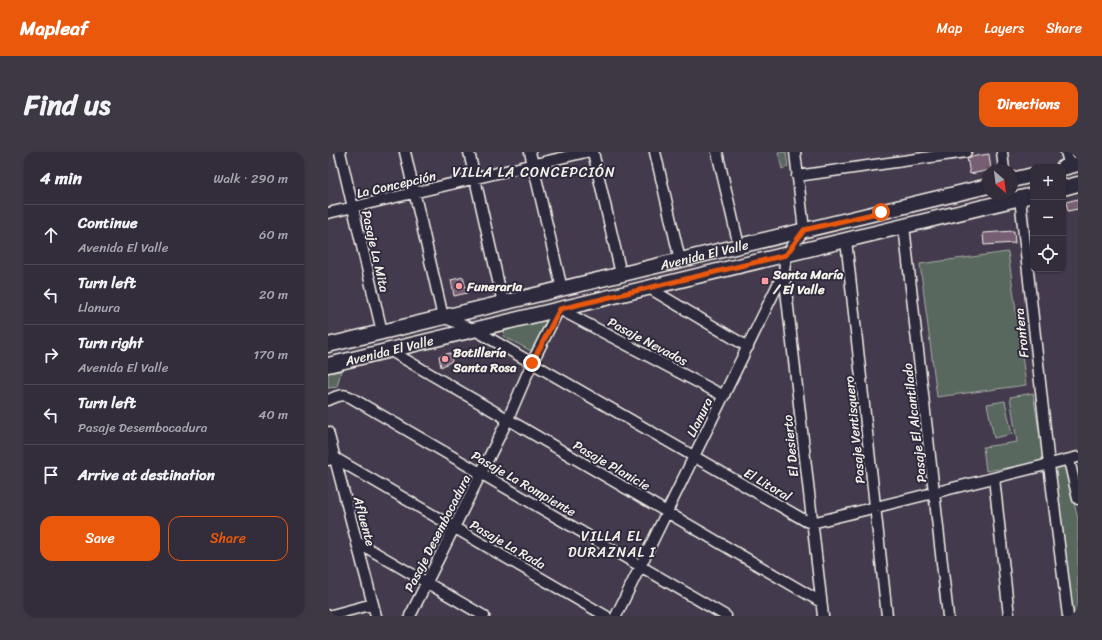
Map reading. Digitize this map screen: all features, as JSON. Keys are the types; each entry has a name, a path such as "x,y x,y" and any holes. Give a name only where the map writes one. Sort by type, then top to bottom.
{"street":[{"name":"Pasaje La Mita","path":"340,152 382,332"},
{"path":"405,152 443,317"},
{"path":"469,152 504,303"},
{"path":"530,152 558,289 560,309"},
{"name":"La Concepción","path":"328,213 586,152"},
{"path":"593,152 621,274"},
{"path":"655,152 680,260"},
{"path":"717,152 738,246"},
{"path":"795,152 804,230"},
{"path":"797,176 966,152"},
{"path":"1002,152 1003,164"},
{"path":"1066,152 1070,166"},
{"path":"1018,179 1030,176"},
{"path":"1066,187 1078,184"},
{"name":"Avenida El Valle","path":"328,345 982,187"},
{"name":"Avenida El Valle","path":"328,365 1026,197"},
{"name":"Frontera","path":"1026,197 1049,465 1068,616"},
{"name":"Pasaje El Alcantilado","path":"904,226 948,616"},
{"name":"Llanura","path":"616,616 784,272 786,255 804,230"},
{"name":"Pasaje Ventisquero","path":"846,240 887,616"},
{"name":"El Desierto","path":"784,272 823,616"},
{"path":"649,288 748,347"},
{"name":"Pasaje Desembocadura","path":"410,616 508,419 532,363 560,309"},
{"name":"Pasaje Nevados","path":"560,309 724,396"},
{"name":"El Litoral","path":"443,317 475,330 800,518 812,523"},
{"name":"Pasaje Planicie","path":"389,350 821,602"},
{"name":"Pasaje La Rompiente","path":"328,400 341,395 347,396 726,616"},
{"name":"Afluente","path":"328,432 331,459 357,542 376,616"},
{"name":"Pasaje La Rada","path":"331,459 606,616"},
{"path":"812,523 1073,459 1078,499"},
{"path":"994,478 1009,616"},
{"path":"357,542 484,616"},
{"path":"328,616 355,612 373,604"}],"green space":[{"path":"778,152 786,152 788,167 782,169"},
{"path":"1008,252 1026,385 937,397 920,264"},
{"path":"548,320 531,351 503,336 505,330"},
{"path":"341,371 337,387 328,388 328,373"},
{"path":"1033,393 1044,462 986,471 983,447 1017,442 1010,397"},
{"path":"1005,401 1012,434 994,438 987,404"},
{"path":"1065,466 1078,519 1078,616 1072,616 1053,468"}],"building":[{"path":"989,154 990,164 982,164 982,172 970,174 967,158"},
{"path":"1078,199 1078,209 1068,211 1066,202"},
{"path":"1014,231 1015,243 984,245 983,233"},
{"name":"Funeraria","path":"463,277 467,293 454,296 451,280"},
{"name":"Botillería Santa Rosa","path":"450,353 452,361 441,367 439,356"}],"place":[{"name":"Santa María / El Valle","path":"765,281"},
{"name":"Funeraria","path":"459,286"},
{"name":"Botillería Santa Rosa","path":"445,359"}],"district":[{"name":"VILLA LA CONCEPCIÓN","path":"534,172"},
{"name":"VILLA EL DURAZNAL I","path":"612,544"}],"route":[{"path":"532,363 560,309 786,255 804,230 881,212"}]}
